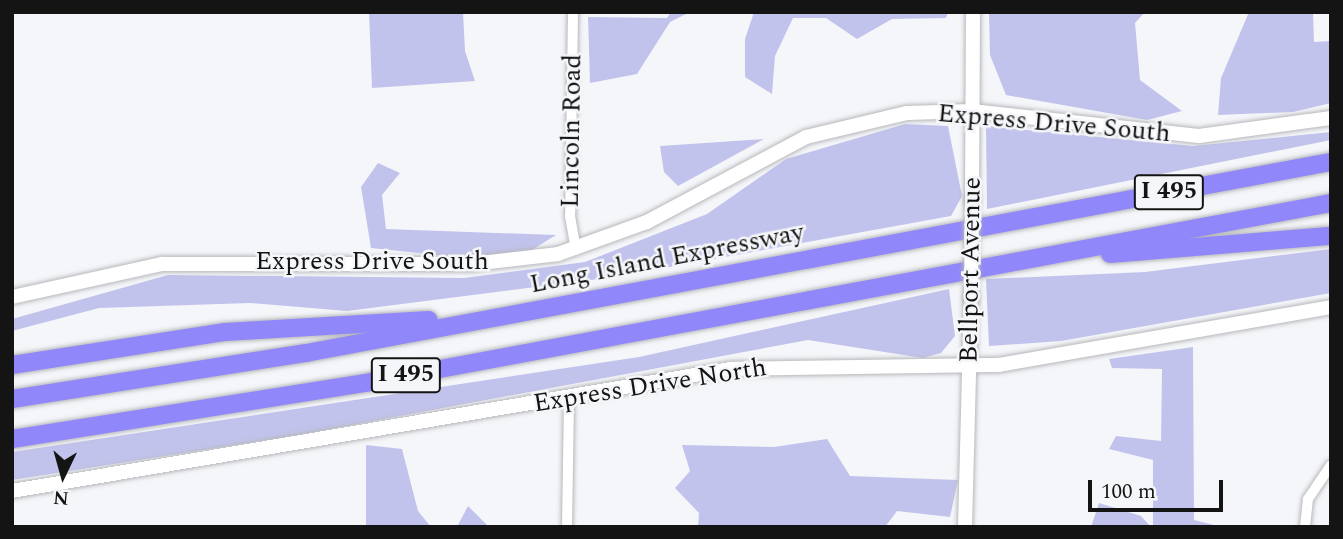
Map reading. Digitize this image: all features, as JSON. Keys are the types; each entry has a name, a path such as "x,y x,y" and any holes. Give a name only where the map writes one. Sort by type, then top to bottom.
{"highway":[{"name":"Long Island Expressway","path":"12,398 512,315 1331,162"},
{"name":"I 495","path":"12,439 344,386 1331,203"},
{"path":"1071,251 1109,254 1331,236"},
{"path":"12,365 234,331 512,315"}],"main road":[{"name":"Bellport Avenue","path":"965,527 970,368 973,12"},
{"name":"Express Drive South","path":"12,298 162,264 472,264 576,249 647,222 806,137 886,116 972,111 1181,136 1235,135 1331,118"},
{"name":"Express Drive North","path":"12,491 752,366 970,368 1331,307"}],"street":[{"name":"Lincoln Road","path":"573,12 570,216 576,249"},
{"path":"567,527 569,398"},
{"path":"1305,527 1308,499 1331,465"}],"shaded area":[{"path":"369,12 463,12 465,51 475,81 372,88"},
{"path":"671,12 690,12 670,22 637,74 590,83 588,17 667,18"},
{"path":"754,12 948,12 946,18 892,19 857,39 826,18 793,18 775,56 772,94 745,77 745,39"},
{"path":"989,12 1145,12 1135,23 1140,80 1182,111 1147,120 1006,95 990,55"},
{"path":"1249,12 1313,12 1314,42 1331,41 1331,103 1293,112 1218,115 1221,78"},
{"path":"905,124 948,126 962,196 951,216 615,277 347,311 250,303 99,308 12,331 12,319 168,275 464,278 585,262 707,214 786,159"},
{"path":"986,126 1193,146 1331,132 1331,140 987,209"},
{"path":"764,139 678,186 664,172 660,146"},
{"path":"378,163 400,173 382,195 386,229 556,235 527,253 456,257 371,248 361,187"},
{"path":"1331,249 1331,293 1061,341 989,346 986,279 1145,272"},
{"path":"949,289 955,336 941,353 923,358 808,340 293,436 12,480 12,452 639,357"},
{"path":"1193,347 1194,520 1222,527 1153,527 1153,460 1109,449 1116,436 1161,441 1162,369 1112,368 1109,359"},
{"path":"827,439 850,476 958,480 950,517 897,511 885,527 698,527 699,513 675,488 690,471 682,445 774,447"},
{"path":"366,445 402,449 418,511 431,527 366,527"},
{"path":"1099,503 1141,516 1151,527 1091,527"},
{"path":"468,506 489,527 457,527"}]}
